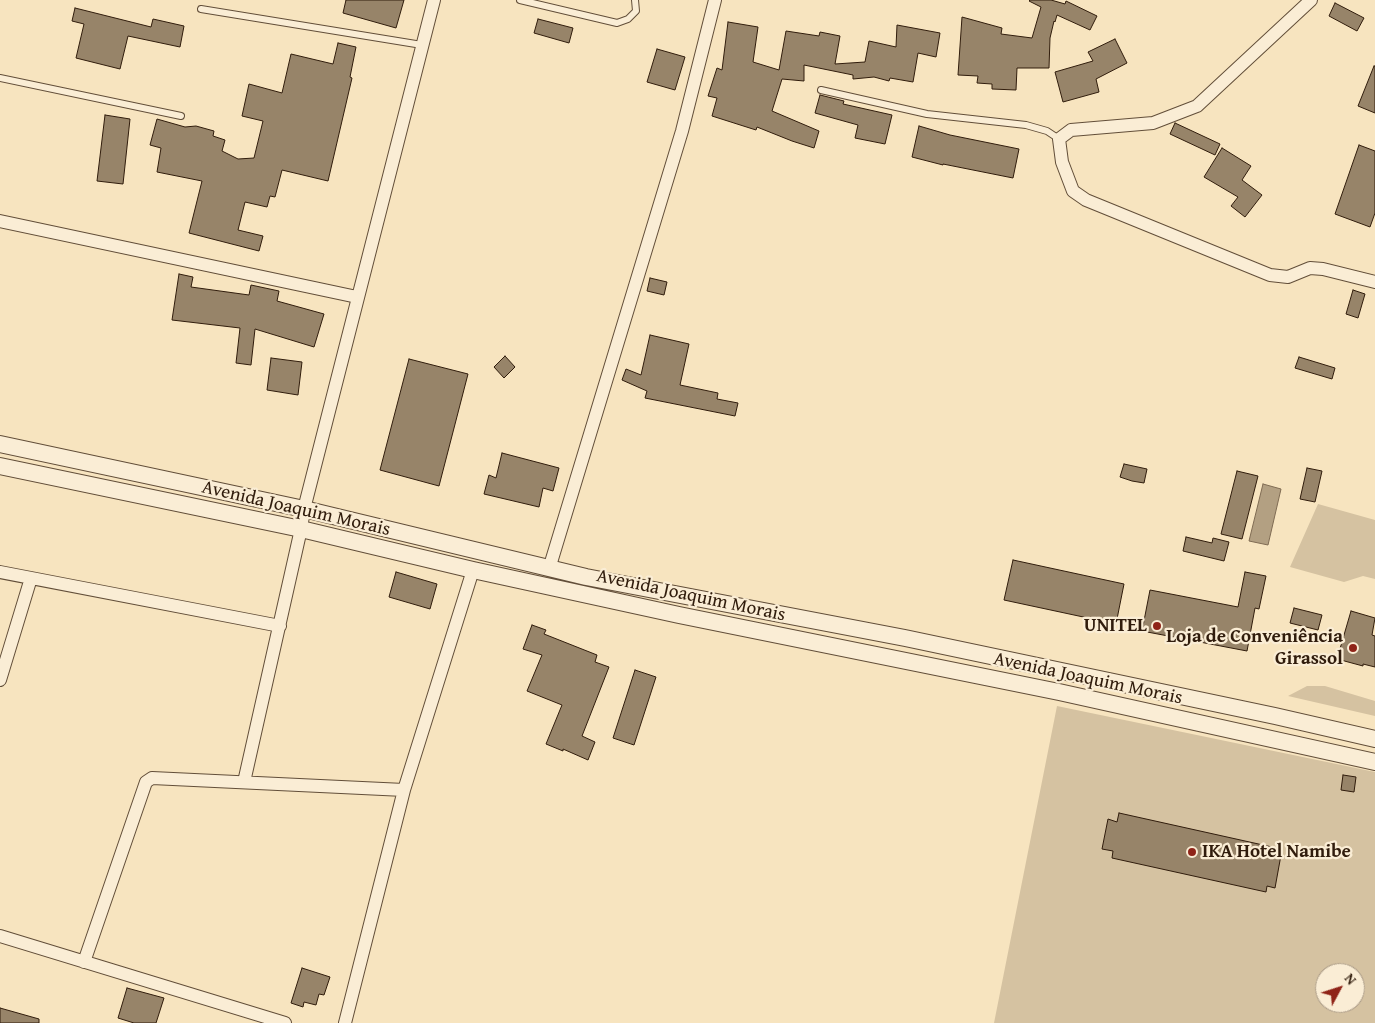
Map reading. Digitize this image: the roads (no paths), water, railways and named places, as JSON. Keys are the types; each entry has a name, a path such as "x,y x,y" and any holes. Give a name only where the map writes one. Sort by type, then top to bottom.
{"street":[{"path":"244,782 280,626 304,509 434,0"},
{"path":"548,569 682,131 715,0"},
{"path":"1311,0 1197,106 1153,122 1071,130 1059,139 1062,162 1073,192 1100,206 1270,275 1288,277 1310,268 1323,269 1375,282"},
{"path":"0,221 357,297"},
{"name":"Avenida Joaquim Morais","path":"0,444 304,509 548,569 934,644 1375,738"},
{"name":"Avenida Joaquim Morais","path":"0,466 301,529 472,570 679,615 1059,692 1375,762"},
{"path":"345,1023 404,790 472,570"},
{"path":"0,572 280,626"},
{"path":"0,680 31,578"},
{"path":"84,962 146,782 152,778 404,790"},
{"path":"0,936 285,1023"}],"lane":[{"path":"520,0 617,23 628,20 636,10 635,0"},
{"path":"201,9 422,45"},
{"path":"0,78 181,116"},
{"path":"821,90 927,114 1026,125 1047,131 1059,139"}],"place":[{"name":"UNITEL","path":"1157,626"},
{"name":"Loja de Conveniência Girassol","path":"1353,648"},
{"name":"IKA Hotel Namibe","path":"1192,852"}]}
